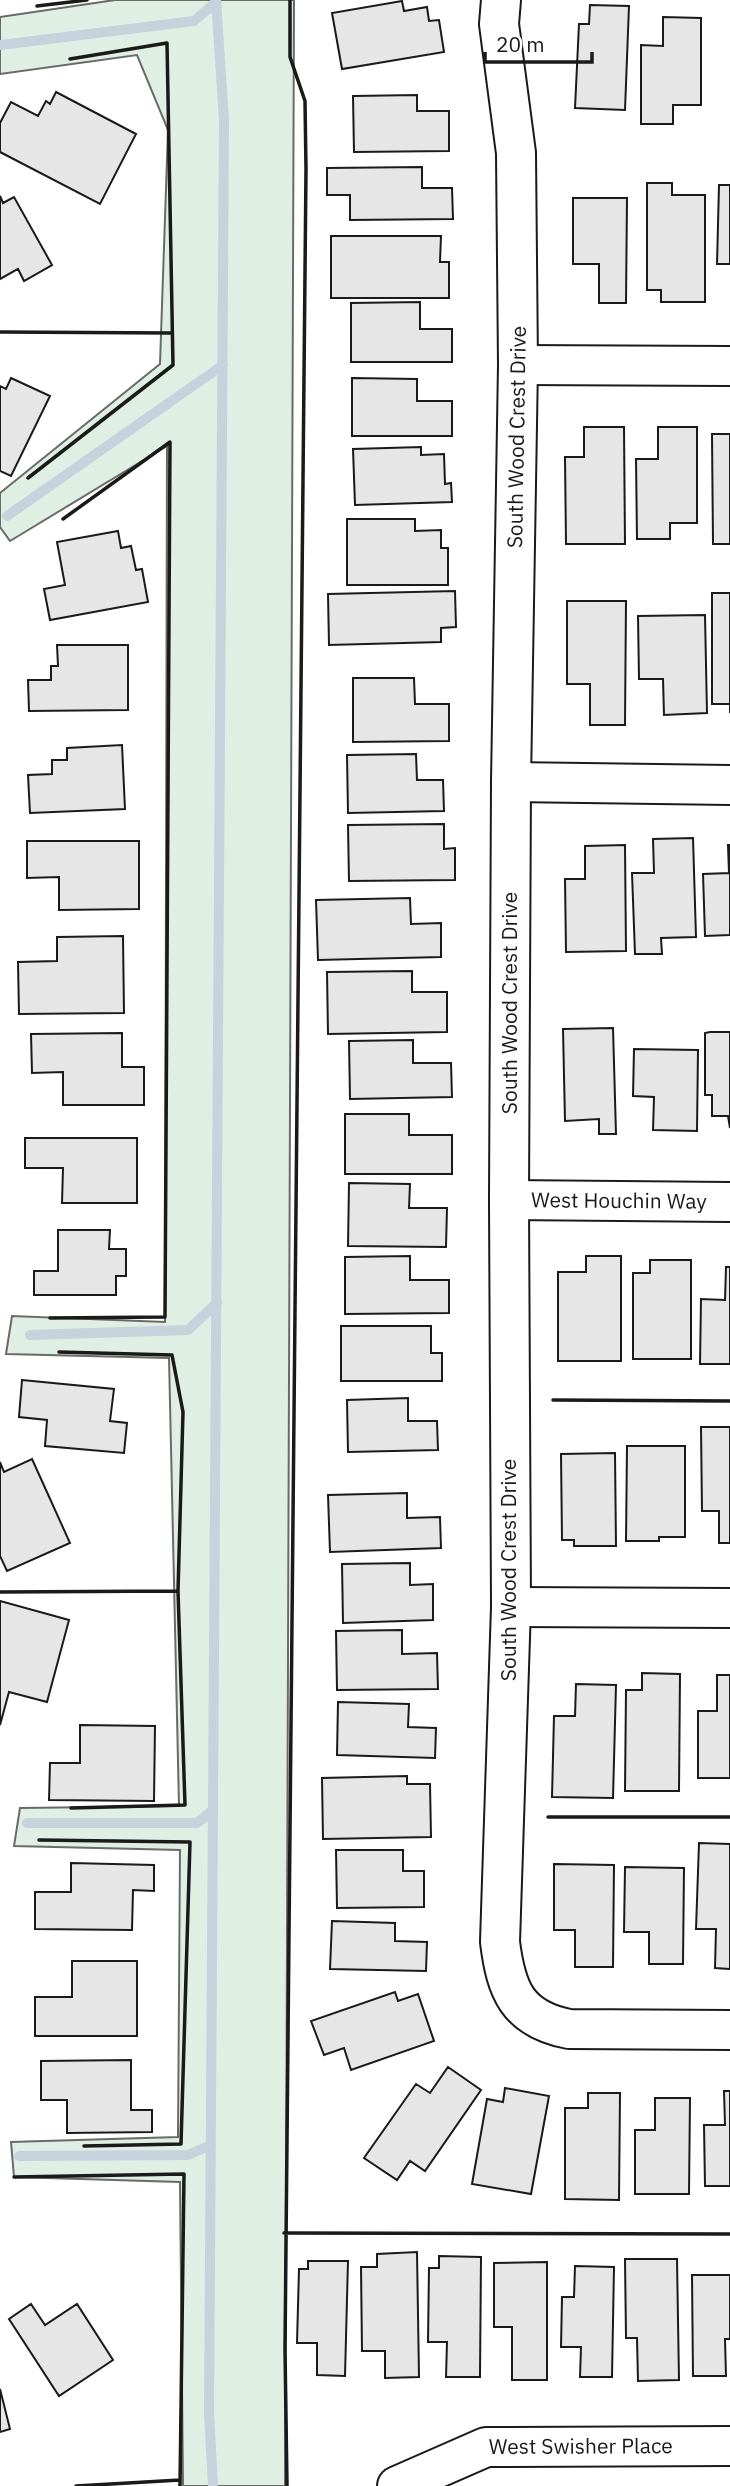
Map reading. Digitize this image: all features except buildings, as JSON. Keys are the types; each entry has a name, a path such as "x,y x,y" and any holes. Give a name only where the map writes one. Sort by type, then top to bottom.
{"street":[{"name":"South Wood Crest Drive","path":"501,0 499,24 516,153 519,365 511,782 511,1607 500,1942 504,1973 510,1990 519,2004 537,2019 554,2026 569,2029 730,2030"},
{"path":"519,365 730,366"},
{"path":"511,782 730,785"},
{"name":"West Houchin Way","path":"509,1200 730,1202"},
{"path":"511,1607 730,1608"},
{"name":"West Swisher Place","path":"397,2486 486,2447 730,2446"}],"green space":[{"path":"115,0 294,0 285,2486 183,2486 180,2182 14,2177 11,2142 178,2137 180,1850 14,1846 20,1808 179,1806 169,1358 6,1354 12,1316 165,1322 167,446 10,541 0,527 0,493 160,364 168,130 137,55 0,74 0,17"}],"waterway":[{"path":"213,2486 209,2413 224,120 216,0"},
{"path":"0,45 194,21 216,2"},
{"path":"7,516 223,365"},
{"path":"30,1335 188,1330 217,1303"},
{"path":"27,1823 197,1823 213,1810"},
{"path":"19,2156 188,2155 211,2145"}],"wall":[{"path":"37,6 87,0"},
{"path":"287,2486 285,2349 306,169 305,101 290,57 290,0"},
{"path":"28,478 173,365 167,43 70,59"},
{"path":"0,332 172,333"},
{"path":"50,1318 165,1317 170,442 63,519"},
{"path":"59,1352 172,1355 183,1412 178,1591"},
{"path":"553,1400 730,1401"},
{"path":"0,1592 178,1591 185,1805 71,1808"},
{"path":"548,1817 730,1817"},
{"path":"39,1840 190,1842 181,2144 84,2146"},
{"path":"14,2177 184,2174 180,2486"},
{"path":"284,2233 730,2234"},
{"path":"76,2486 180,2480"}]}
